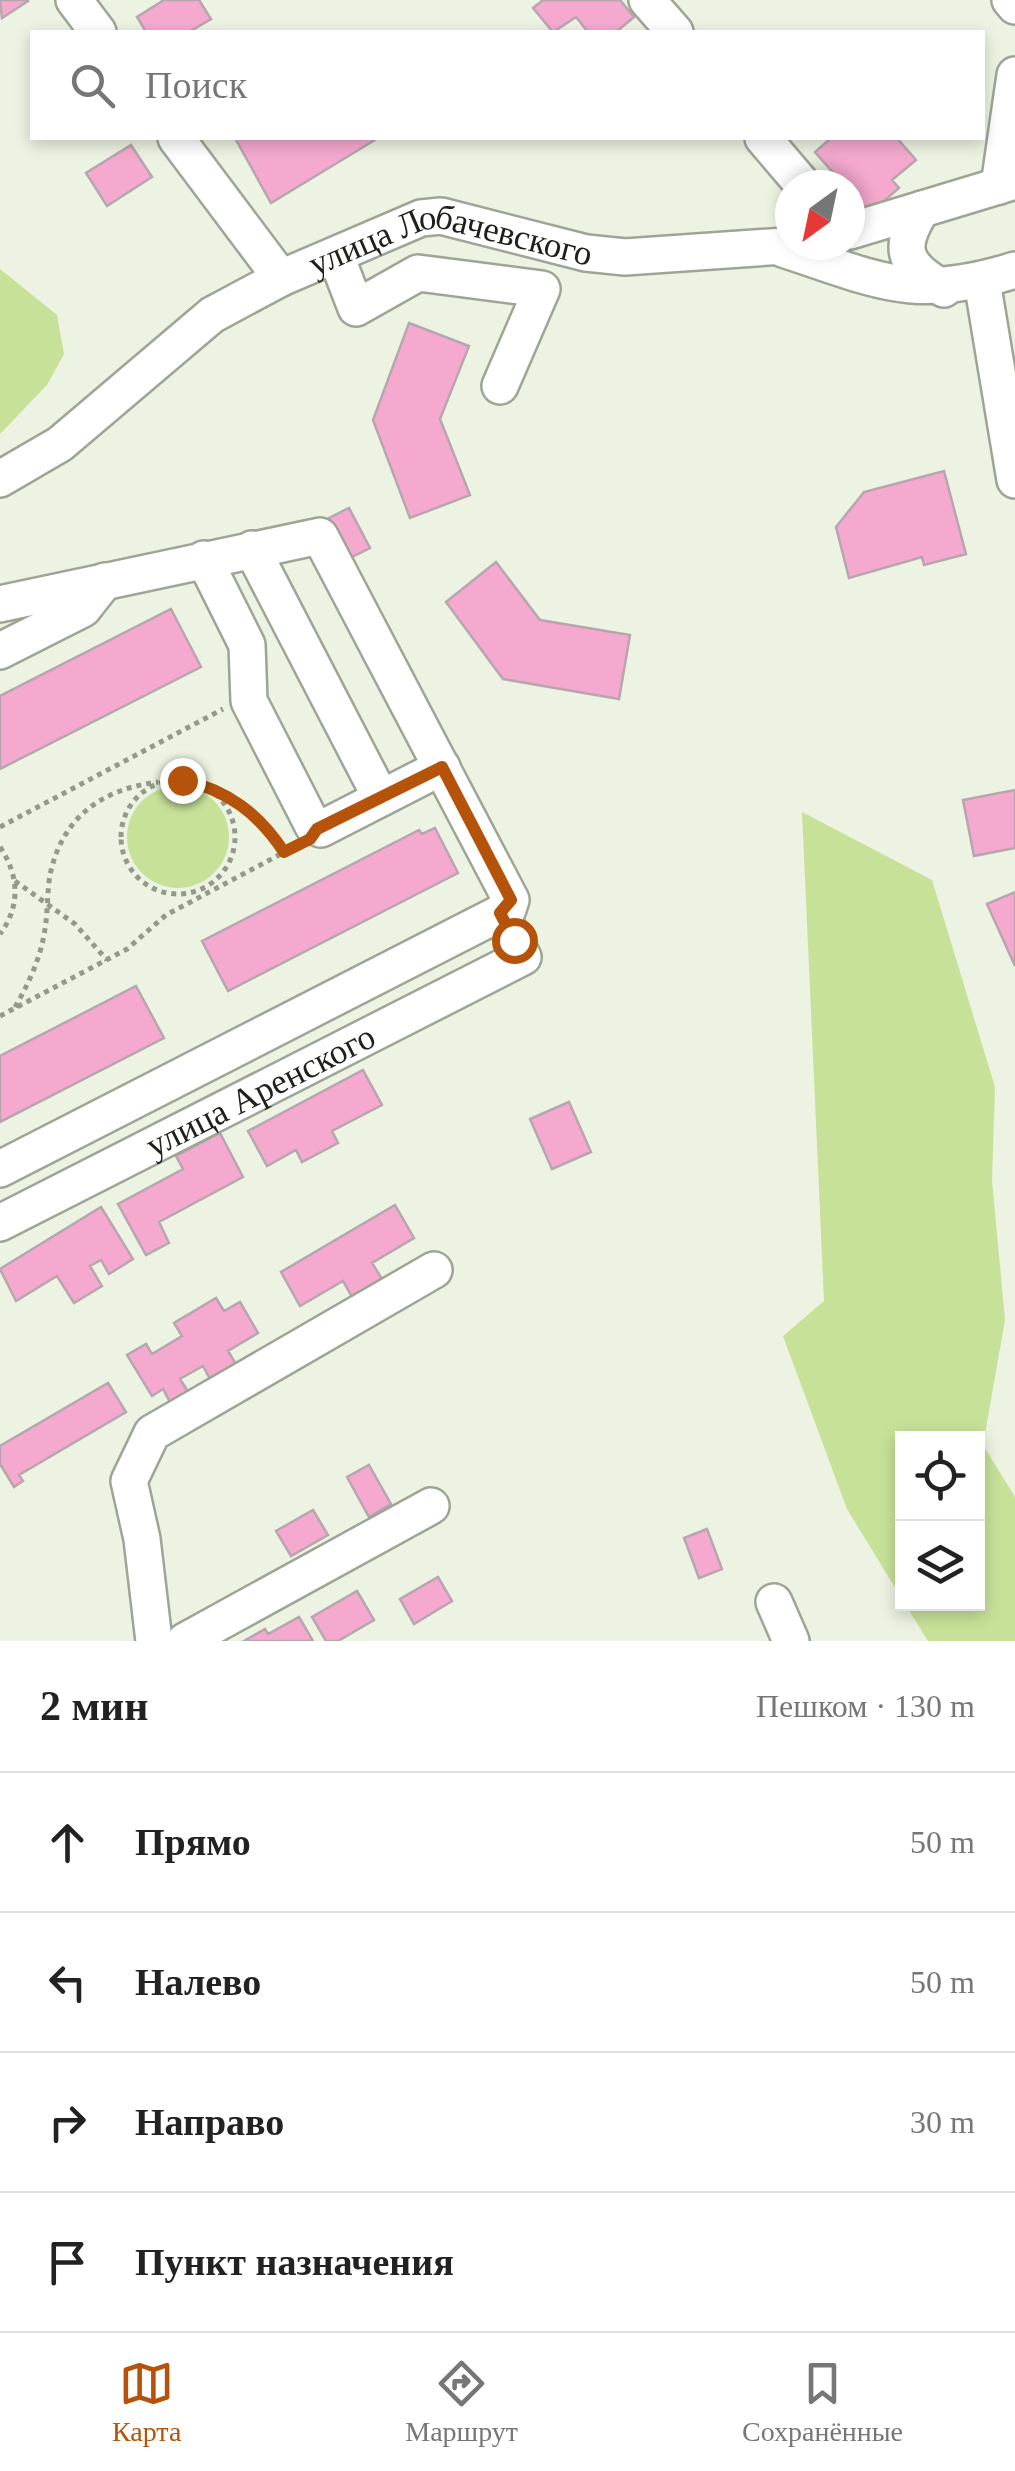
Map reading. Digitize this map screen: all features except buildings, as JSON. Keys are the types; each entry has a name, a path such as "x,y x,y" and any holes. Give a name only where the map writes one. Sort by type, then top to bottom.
{"street":[{"path":"74,0 96,30"},
{"path":"647,0 672,30"},
{"path":"1010,0 1015,6"},
{"path":"865,226 1007,184 1015,74"},
{"name":"улица Лобачевского","path":"178,140 281,278 421,218 440,216 586,253 625,256 775,248"},
{"path":"765,140 790,170"},
{"path":"922,209 908,232 907,256 919,274 944,289"},
{"path":"336,256 356,308 418,274 542,289 500,386"},
{"path":"825,260 885,282 944,289 999,276 1015,480"},
{"path":"0,479 60,444 212,315 281,278"},
{"path":"0,604 314,535 326,541 511,900 500,913 0,1169"},
{"path":"252,548 380,798"},
{"path":"204,559 246,645 247,697 317,829 442,767"},
{"path":"0,651 83,609 105,580"},
{"name":"улица Аренского","path":"0,1223 523,957 500,913"},
{"path":"207,1063 230,1106"},
{"path":"154,1641 142,1539 129,1481 152,1433 434,1270"},
{"path":"185,1641 431,1506"},
{"path":"774,1602 791,1641"}],"path":[{"path":"0,827 247,697"},
{"path":"166,781 137,796 122,825 124,858 132,872 158,892 190,894 207,890 229,865 236,833 224,803 198,783"},
{"path":"14,1009 36,962 50,873 63,838 79,813 130,785 198,783 243,806 267,826 284,852"},
{"path":"0,1016 127,949 166,915 310,839 317,829"},
{"path":"0,848 15,881 14,910 0,934"},
{"path":"15,881 48,901 107,960"}],"green space":[{"path":"0,269 57,315 64,354 47,385 0,434"},
{"path":"178,786 207,794 221,808 229,837 221,866 207,880 178,888 149,880 135,866 127,837 135,808 149,794"},
{"path":"802,812 932,880 995,1087 992,1180 1005,1320 985,1434 895,1431 895,1588 847,1509 783,1336 824,1301"},
{"path":"985,1448 1015,1497 1015,1641 928,1641 909,1611 985,1611"}],"route":[{"path":"182,780 221,792 243,806 267,826 284,852 310,839 317,829 442,767 511,900 511,906 500,913 514,940"}]}
